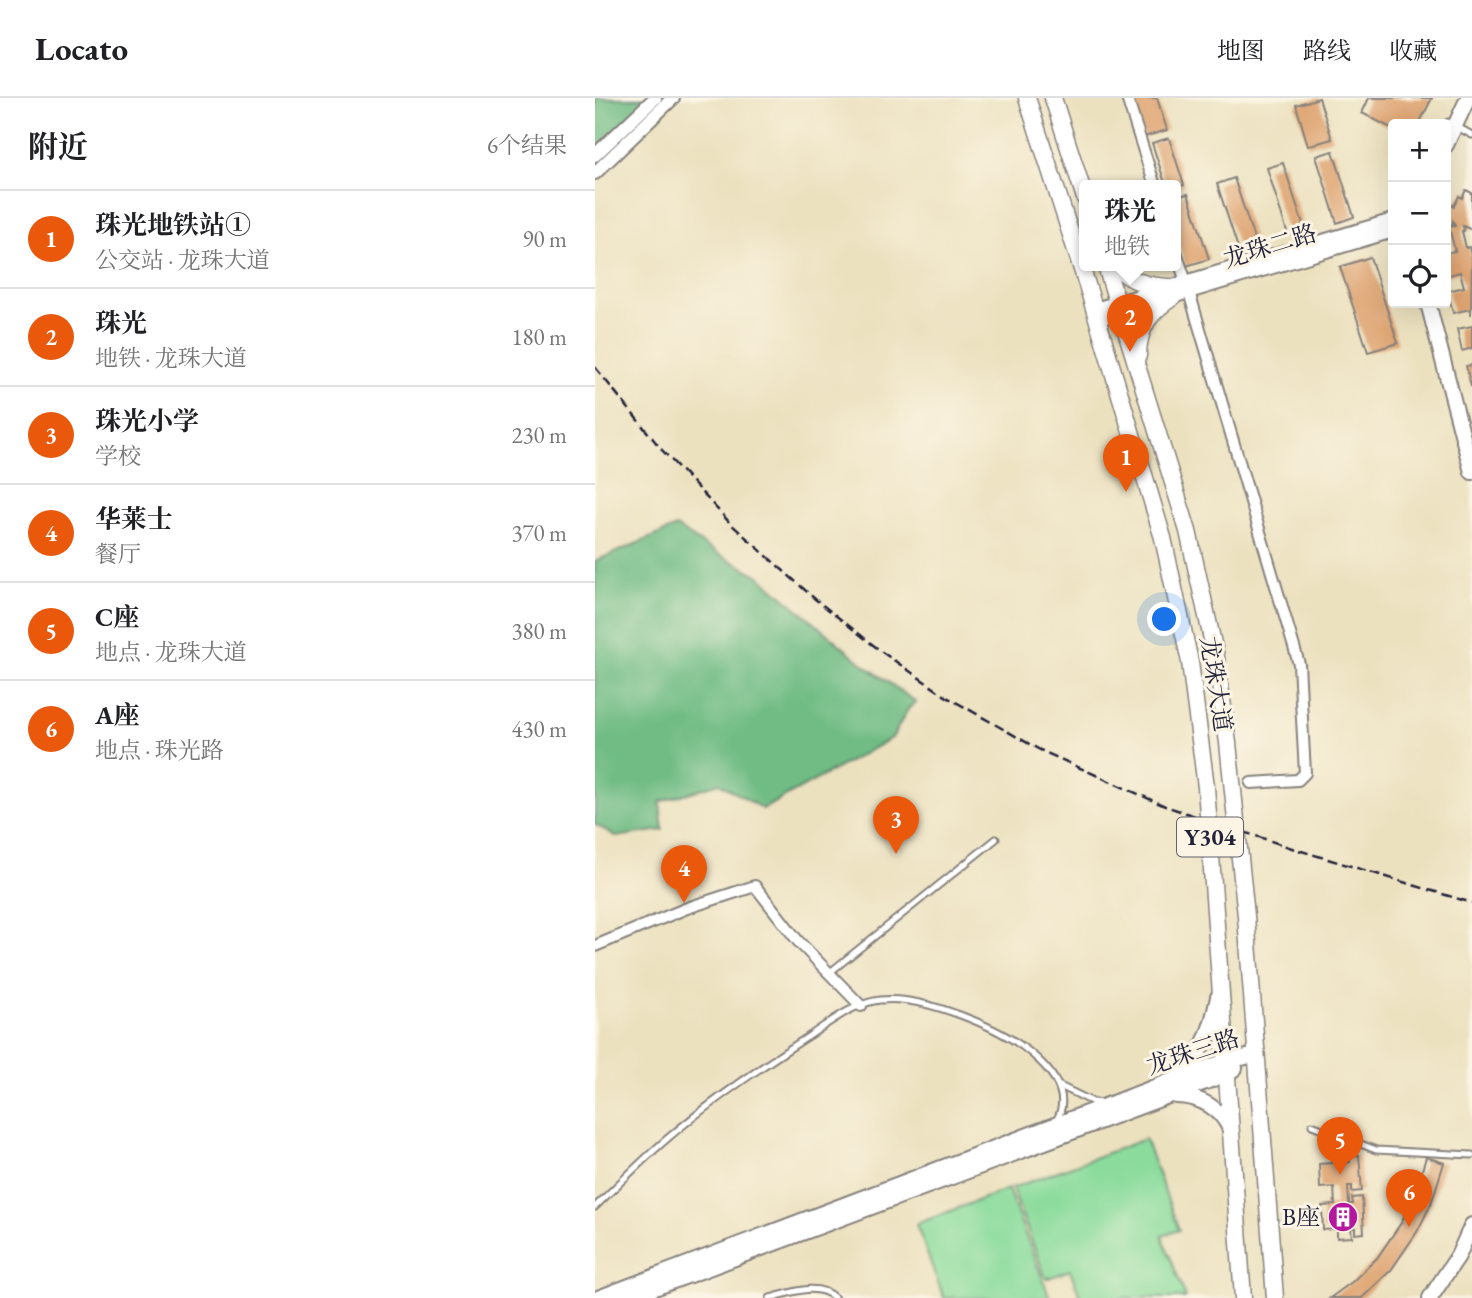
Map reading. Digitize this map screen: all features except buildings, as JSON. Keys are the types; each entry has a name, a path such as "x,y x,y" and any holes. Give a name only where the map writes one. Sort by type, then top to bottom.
{"main road":[{"name":"龙珠大道","path":"1027,98 1079,261"},
{"path":"1053,98 1079,182"},
{"path":"1451,120 1459,98"},
{"path":"1451,122 1468,98"},
{"name":"龙珠大道","path":"1082,271 1163,538 1187,641 1203,756 1243,1298"},
{"name":"龙珠大道","path":"1108,271 1188,531 1216,657 1227,732 1246,916 1275,1298"},
{"path":"1122,271 1136,282 1171,292 1147,318 1140,334 1138,369"},
{"path":"1429,308 1472,472"},
{"path":"1163,1091 1194,1061 1203,1047 1215,1013 1220,985"},
{"name":"龙珠三路","path":"628,1298 1257,1055"},
{"path":"1163,1091 1201,1100 1221,1114 1231,1133"},
{"name":"龙珠三路","path":"599,1298 1109,1104 1163,1091"},
{"path":"1430,1298 1458,1256 1472,1225"}],"street":[{"path":"595,155 655,98"},
{"path":"595,173 673,98"},
{"path":"1127,98 1153,180"},
{"name":"龙珠二路","path":"1188,287 1388,222"},
{"name":"龙珠二路","path":"1096,314 1105,317 1119,307 1388,232"},
{"path":"1181,267 1299,664 1305,773 1299,780 1251,783"},
{"path":"595,946 687,908 755,886 798,941 861,1006"}],"lane":[{"path":"1451,126 1472,135"},
{"path":"829,973 996,839"},
{"path":"595,1208 667,1138 760,1067 844,1013 880,1000 907,1002 961,1014 1020,1045 1046,1067 1060,1086 1093,1102 1109,1104"},
{"path":"1052,1126 1061,1112 1060,1086"},
{"path":"1312,1125 1376,1150 1472,1155"},
{"path":"770,1298 816,1289 826,1291 835,1298"}],"path":[{"path":"595,103 599,98"}],"green space":[{"path":"595,98 650,98 595,150"},
{"path":"676,527 758,575 863,664 916,702 908,709 892,738 763,809 719,783 660,802 663,830 616,837 595,824 595,561"},
{"path":"1145,1139 1179,1230 1162,1236 1186,1298 1081,1298 1070,1270 1046,1279 1012,1188"},
{"path":"1008,1189 1050,1298 944,1298 916,1224"}],"railway":[{"path":"595,367 662,450 731,524 815,599 882,652 947,697 1040,750 1165,806 1472,903"}],"place":[{"name":"珠光","path":"1130,352"},
{"name":"珠光地铁站①","path":"1126,492"},
{"name":"珠光小学","path":"896,854"},
{"name":"华莱士","path":"684,903"},
{"name":"C座","path":"1340,1175"},
{"name":"B座","path":"1343,1217"},
{"name":"A座","path":"1409,1227"}]}
